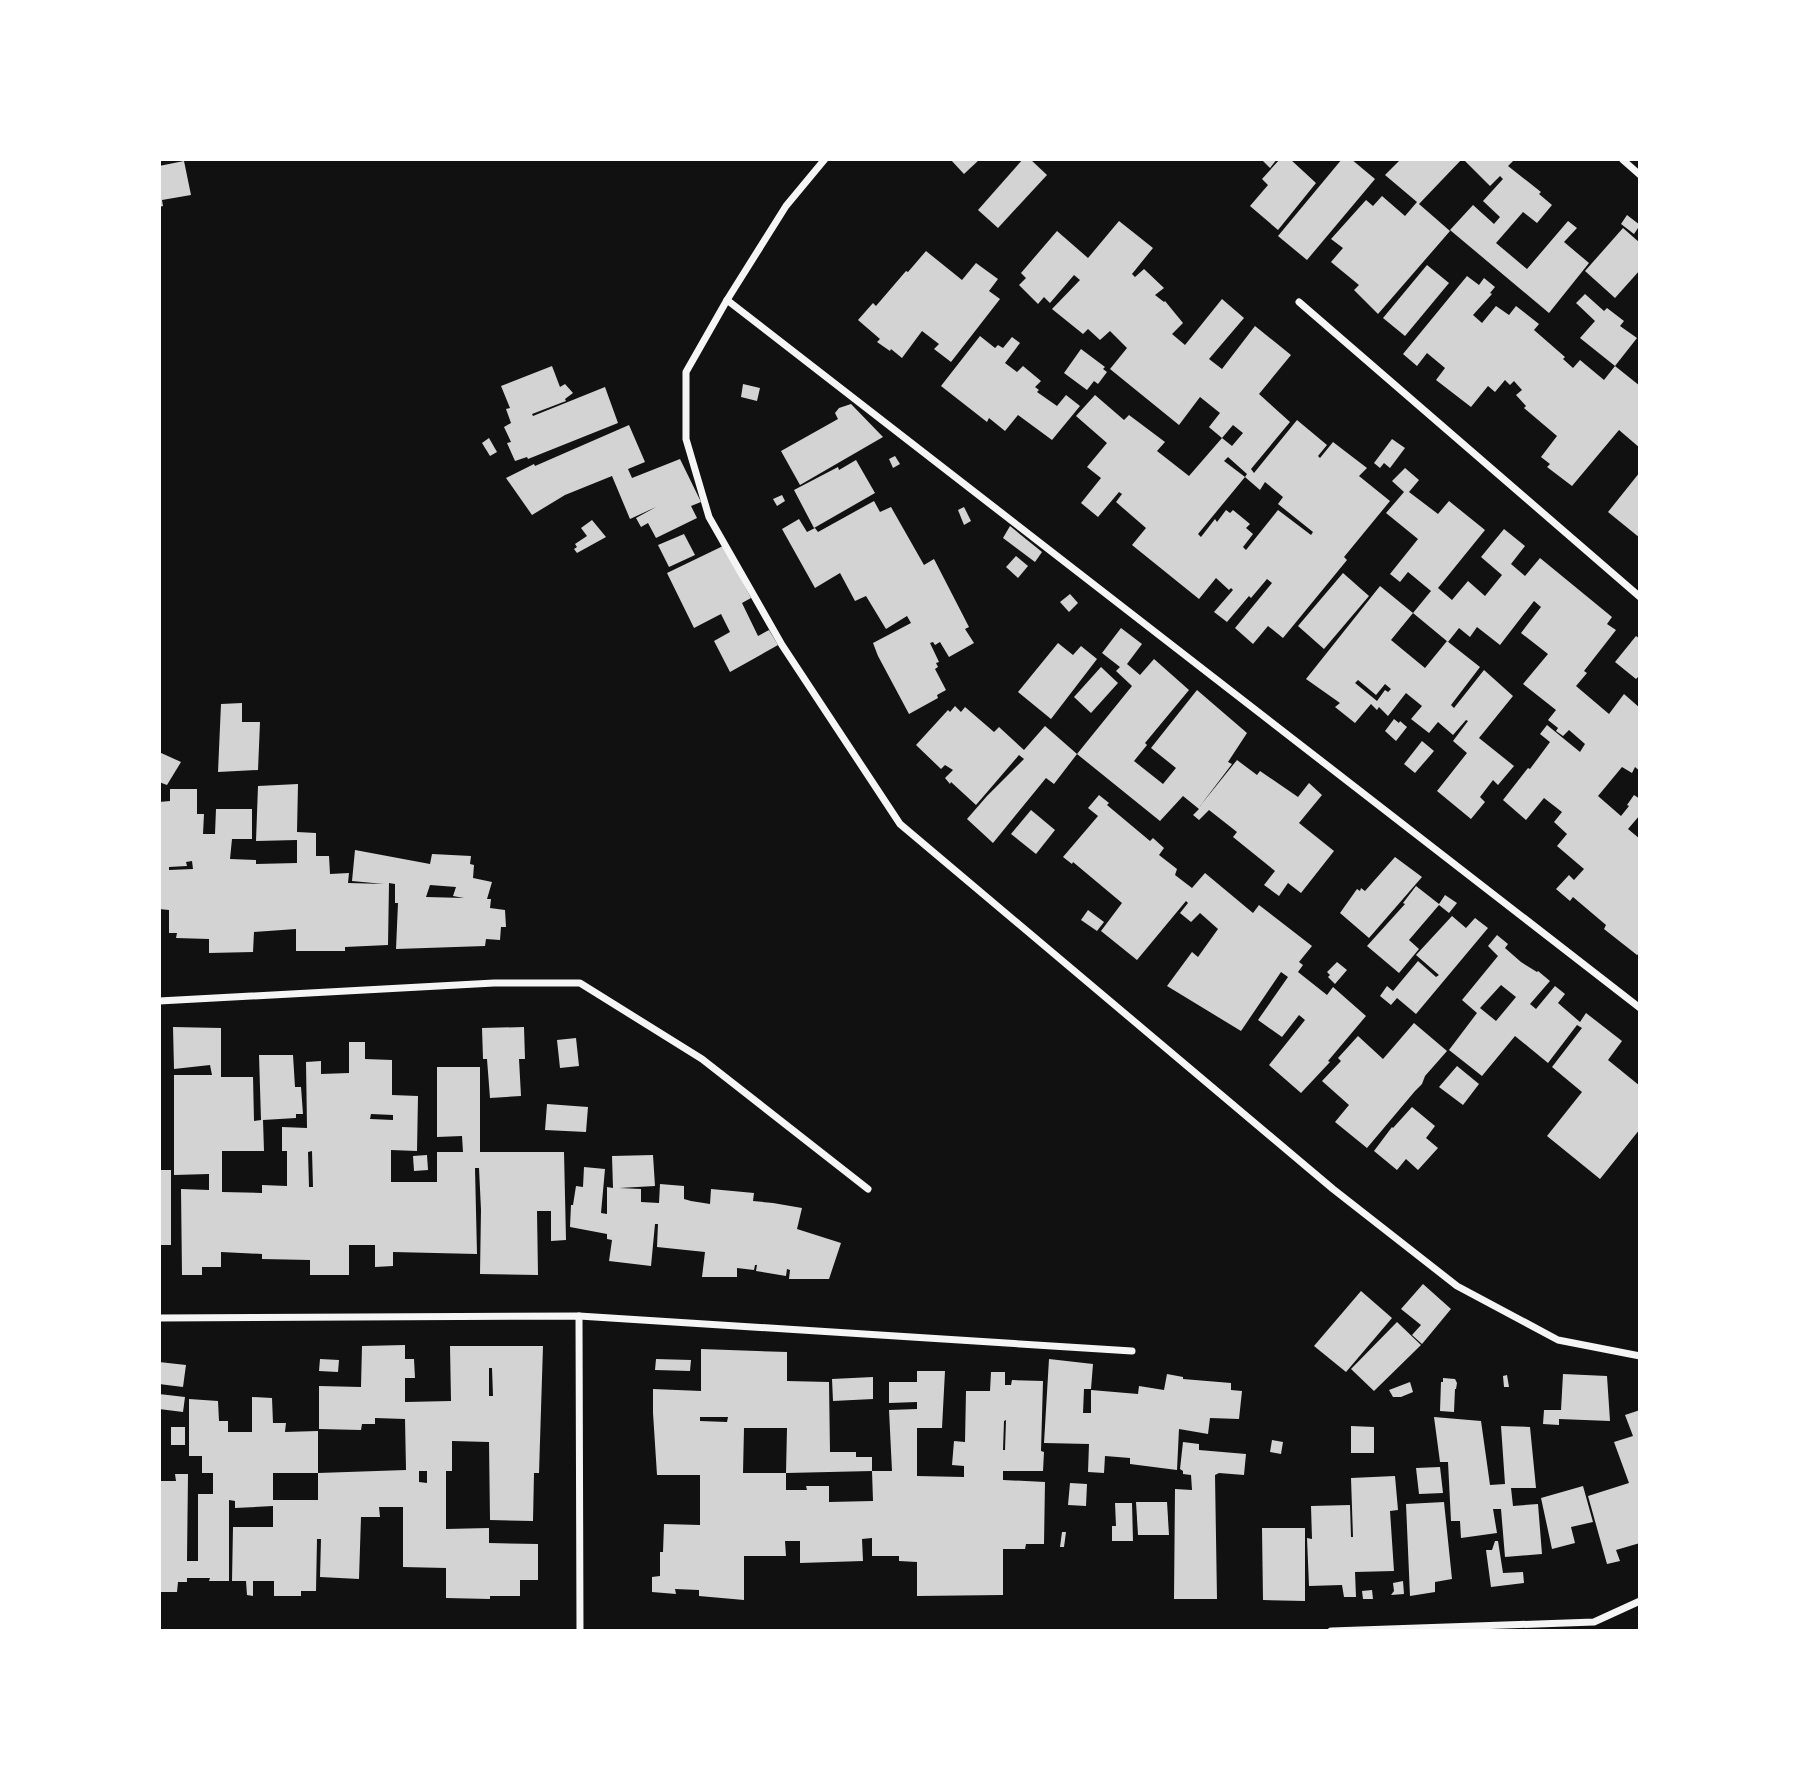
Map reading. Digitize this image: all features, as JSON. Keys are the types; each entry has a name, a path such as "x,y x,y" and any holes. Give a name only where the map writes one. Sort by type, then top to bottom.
{"street":[{"path":"825,159 786,206 686,372 686,439 709,517 782,645 900,824 1323,1180 1457,1286 1558,1340 1640,1356"},
{"path":"1623,160 1640,175"},
{"path":"727,300 1640,1007"},
{"path":"1299,302 1640,597"},
{"path":"159,1001 494,983 580,983 702,1059 868,1189"},
{"path":"579,1316 580,1631"},
{"path":"159,1318 579,1316 1132,1352"},
{"path":"1331,1631 1594,1622 1640,1601"}],"building":[{"path":"950,159 980,159 964,174"},
{"path":"1023,159 1030,159 1047,175 998,228 978,210"},
{"path":"1261,159 1277,159 1270,168"},
{"path":"1280,159 1290,159 1316,183 1278,230 1250,206 1268,185 1262,179"},
{"path":"1342,159 1351,159 1375,179 1307,260 1278,236"},
{"path":"1401,159 1462,159 1419,204 1450,231 1378,314 1354,290 1359,285 1331,262 1343,248 1331,239 1366,200 1373,206 1382,196 1405,216 1417,202 1385,175"},
{"path":"1463,159 1515,159 1508,166 1541,192 1539,194 1552,205 1537,223 1523,212 1496,243 1527,269 1568,221 1577,228 1564,242 1589,263 1549,313 1450,230 1473,205 1494,224 1500,217 1483,201 1503,179 1500,176 1490,186"},
{"path":"184,161 191,195 162,200 163,206 159,207 159,166"},
{"path":"1627,215 1640,225 1634,234 1621,224"},
{"path":"1119,221 1153,248 1132,274 1135,277 1144,269 1164,288 1155,295 1165,301 1183,323 1172,334 1185,345 1222,299 1244,318 1209,359 1222,369 1255,326 1291,355 1259,394 1290,422 1251,469 1254,473 1297,420 1327,445 1318,456 1320,458 1333,442 1367,468 1359,476 1390,501 1344,557 1347,560 1283,638 1268,626 1253,644 1235,628 1272,583 1267,579 1227,622 1214,612 1233,590 1229,590 1216,578 1199,599 1132,545 1146,528 1116,502 1122,494 1119,492 1098,517 1081,503 1101,478 1087,467 1107,443 1076,416 1095,395 1124,420 1129,415 1165,442 1157,451 1189,476 1222,438 1209,427 1220,413 1200,397 1179,425 1110,369 1127,348 1110,331 1100,340 1088,329 1083,334 1052,309 1080,280 1074,275 1050,303 1044,297 1038,304 1019,285 1026,278 1021,273 1057,231 1088,258","holes":["1233,425 1243,433 1232,446 1222,438","1228,457 1247,474 1245,477 1224,461","1245,477 1260,490 1265,482 1283,497 1278,504 1313,532 1311,535 1278,510 1246,550 1243,547 1253,534 1246,528 1250,524 1233,510 1230,513 1226,510 1217,522 1215,519 1201,537 1198,534"]},
{"path":"1623,228 1640,243 1640,270 1615,298 1585,271"},
{"path":"926,251 962,280 976,263 998,279 989,291 1000,299 951,362 934,349 939,344 922,331 902,358 877,342 880,339 858,320 873,303 876,306"},
{"path":"1427,265 1449,283 1405,336 1383,318"},
{"path":"1467,276 1479,285 1484,278 1495,287 1473,315 1482,323 1496,306 1509,315 1516,306 1539,324 1534,330 1565,357 1563,359 1573,368 1580,360 1604,380 1615,366 1640,386 1640,448 1619,430 1572,486 1547,467 1550,464 1541,457 1557,436 1524,408 1526,406 1516,395 1522,390 1514,381 1510,385 1505,380 1495,392 1488,386 1471,407 1436,380 1445,368 1427,353 1417,366 1403,354"},
{"path":"1585,294 1604,311 1607,308 1624,321 1620,326 1637,338 1615,366 1580,338 1595,321 1576,303"},
{"path":"980,336 995,348 998,345 1003,348 1012,337 1020,343 1005,363 1017,372 1023,366 1041,381 1035,387 1039,390 1037,392 1057,406 1066,395 1080,406 1052,440 1018,415 1005,431 989,418 987,422 941,386"},
{"path":"1081,349 1105,367 1103,369 1107,372 1098,384 1094,381 1087,390 1064,373"},
{"path":"552,366 560,387 565,384 573,393 566,401 532,414 533,416 605,387 618,423 528,459 527,457 515,461 504,427 511,423 506,409 510,408 501,386"},
{"path":"743,384 760,388 757,401 741,397"},
{"path":"851,404 883,437 800,485 781,451 838,419 835,413 839,408"},
{"path":"629,425 645,462 628,469 632,478 680,459 701,502 691,506 697,518 656,538 648,523 641,527 636,518 656,507 630,519 612,476 565,495 532,515 506,478 534,464 535,466"},
{"path":"489,438 497,452 490,456 482,443"},
{"path":"1392,439 1405,448 1390,468 1384,463 1380,468 1374,463"},
{"path":"895,456 900,464 893,468 889,459"},
{"path":"856,460 875,493 814,528 794,490"},
{"path":"1405,468 1419,480 1409,492 1438,514 1449,501 1485,530 1438,588 1452,600 1468,581 1485,596 1502,575 1481,557 1504,529 1525,546 1511,564 1525,576 1540,558 1612,617 1607,624 1616,630 1584,671 1587,673 1576,686 1609,714 1624,694 1640,708 1640,771 1635,767 1632,773 1622,767 1598,796 1621,816 1634,795 1640,799 1640,815 1628,829 1640,839 1640,953 1637,955 1604,929 1606,925 1573,897 1570,901 1556,889 1569,875 1574,880 1584,869 1557,846 1567,834 1554,822 1562,812 1544,798 1526,820 1503,800 1550,742 1540,734 1547,725 1580,752 1585,744 1569,730 1563,736 1556,731 1558,728 1548,720 1556,710 1523,684 1548,654 1521,633 1541,607 1534,601 1500,645 1477,627 1470,637 1459,628 1448,642 1413,613 1431,591 1408,572 1400,582 1390,574 1418,539 1386,513 1404,492 1392,481"},
{"path":"1640,472 1640,538 1608,512"},
{"path":"782,495 785,501 777,506 773,499"},
{"path":"874,501 880,512 891,507 924,565 934,559 969,627 965,629 974,643 949,657 940,642 935,645 930,643 939,662 936,663 938,667 935,669 946,690 937,695 938,698 909,714 873,643 911,623 907,616 886,629 866,596 855,601 840,573 815,588 782,529 799,519 807,532 815,528 818,532"},
{"path":"964,507 971,521 964,525 958,510"},
{"path":"592,520 606,537 577,553 575,544 587,536 581,528"},
{"path":"1010,526 1042,552 1035,562 1003,538"},
{"path":"684,534 695,555 669,567 658,545"},
{"path":"723,546 751,598 742,603 758,636 769,630 778,645 730,672 714,641 730,632 721,614 694,628 667,573"},
{"path":"1016,556 1028,566 1018,578 1006,567"},
{"path":"1343,573 1369,596 1324,649 1298,626"},
{"path":"1380,586 1413,613 1391,640 1425,668 1447,641 1480,667 1451,705 1454,708 1484,670 1513,696 1479,738 1514,766 1498,785 1493,780 1480,797 1485,802 1471,819 1437,791 1467,753 1453,741 1468,721 1453,735 1438,722 1429,733 1411,719 1422,706 1406,693 1388,716 1379,707 1377,710 1371,704 1355,723 1335,707 1340,703 1306,679","holes":["1358,680 1376,695 1385,684 1391,689 1388,692 1385,690 1377,701 1355,683"]},
{"path":"1070,594 1078,603 1069,612 1060,602"},
{"path":"1121,628 1142,644 1127,664 1140,675 1154,659 1189,690 1145,743 1147,745 1134,761 1163,784 1176,768 1151,748 1197,690 1247,733 1228,762 1232,764 1200,806 1237,760 1257,775 1260,771 1298,797 1309,783 1322,795 1299,823 1334,851 1301,893 1288,883 1279,896 1264,885 1275,871 1233,837 1237,832 1209,810 1199,820 1193,815 1199,809 1183,796 1160,821 1077,754 1132,686 1116,671 1120,667 1102,653"},
{"path":"1636,636 1640,639 1640,675 1636,679 1615,662"},
{"path":"1058,643 1073,655 1081,646 1097,659 1051,719 1018,692"},
{"path":"1101,667 1118,683 1091,713 1074,697"},
{"path":"242,703 242,722 260,722 258,770 218,772 221,704"},
{"path":"955,706 961,712 965,707 994,732 999,727 1024,750 1045,726 1077,754 1054,784 1046,778 993,843 967,819 1024,759 1019,755 976,805 945,778 953,770 945,765 941,769 916,745 948,710 950,712"},
{"path":"1394,719 1407,727 1396,741 1385,731"},
{"path":"1422,741 1434,751 1415,773 1404,764"},
{"path":"159,752 181,762 167,785 159,782"},
{"path":"298,784 297,832 316,833 316,856 329,856 330,874 349,873 348,883 384,884 352,881 355,850 430,864 432,854 471,856 470,864 474,865 473,878 492,882 487,899 491,899 490,908 505,910 506,927 501,927 500,940 486,939 485,946 396,949 398,903 395,903 395,884 389,883 388,945 345,947 345,951 296,951 296,929 254,932 253,952 209,953 209,939 176,938 177,933 169,933 169,910 159,909 159,802 170,801 170,789 197,789 197,814 204,814 203,834 215,834 216,809 252,809 252,839 232,839 230,859 256,860 256,864 297,863 297,840 256,841 258,786","holes":["192,861 193,869 169,870 169,867 187,866 186,862","430,885 456,887 453,896 464,898 426,897"]},
{"path":"1099,795 1150,841 1153,838 1164,848 1159,855 1177,869 1175,875 1192,888 1205,873 1253,913 1259,905 1312,946 1299,962 1303,965 1298,972 1327,995 1333,987 1366,1016 1328,1061 1330,1062 1301,1093 1269,1065 1305,1020 1299,1015 1282,1037 1258,1020 1288,977 1281,972 1241,1031 1167,986 1192,952 1198,957 1218,929 1200,913 1191,922 1180,913 1188,903 1186,901 1137,960 1101,931 1122,903 1073,862 1072,864 1063,857 1098,816 1088,808"},
{"path":"1031,810 1055,830 1036,854 1011,834"},
{"path":"1395,857 1422,877 1369,938 1340,913 1357,889 1365,891"},
{"path":"1416,886 1439,904 1445,895 1457,903 1449,913 1439,905 1409,940 1419,949 1399,973 1367,946 1405,904 1403,903"},
{"path":"1088,910 1104,922 1097,931 1081,920"},
{"path":"1452,916 1466,928 1475,918 1488,928 1416,1014 1397,998 1391,1005 1380,996 1387,986 1393,991 1418,961 1436,977 1439,975 1416,955"},
{"path":"1497,935 1508,944 1505,948 1521,962 1550,981 1530,1004 1536,1009 1555,986 1565,994 1558,1003 1580,1022 1586,1013 1622,1041 1608,1060 1640,1086 1640,1129 1600,1179 1547,1136 1582,1092 1552,1067 1582,1028 1577,1025 1548,1063 1515,1036 1482,1076 1449,1050 1477,1013 1462,1000 1498,956 1488,946","holes":["1501,985 1516,997 1496,1021 1480,1008"]},
{"path":"1337,962 1347,970 1335,984 1327,972"},
{"path":"1414,1023 1447,1051 1367,1148 1335,1122 1349,1105 1322,1081 1341,1061 1338,1058 1358,1036 1383,1059"},
{"path":"173,1027 221,1028 221,1077 253,1077 254,1121 261,1120 259,1055 293,1055 295,1087 301,1087 303,1114 296,1114 296,1118 263,1120 264,1151 222,1151 222,1192 262,1193 262,1185 287,1186 287,1151 282,1151 282,1127 307,1128 306,1062 321,1061 321,1074 349,1073 349,1042 365,1042 365,1059 392,1060 392,1095 418,1096 417,1151 391,1150 391,1182 437,1182 437,1152 463,1152 462,1136 437,1137 437,1067 480,1067 480,1152 564,1152 566,1240 551,1241 551,1211 537,1211 538,1275 480,1274 481,1210 479,1168 475,1168 477,1254 393,1252 393,1266 375,1267 375,1245 349,1245 349,1275 310,1275 310,1260 262,1259 262,1254 221,1252 221,1267 202,1267 202,1275 182,1275 181,1189 209,1190 209,1174 174,1175 174,1075 212,1075 210,1065 174,1069","holes":["371,1114 393,1115 393,1120 370,1119","312,1151 313,1187 309,1187 308,1152"]},
{"path":"524,1027 525,1059 519,1059 521,1096 490,1098 487,1059 483,1059 482,1028"},
{"path":"576,1038 579,1066 560,1068 557,1040"},
{"path":"1457,1066 1479,1084 1463,1105 1439,1087"},
{"path":"547,1104 588,1107 586,1132 545,1130"},
{"path":"1412,1107 1435,1126 1426,1138 1438,1148 1418,1170 1406,1159 1397,1170 1374,1151"},
{"path":"427,1155 428,1170 414,1171 413,1156"},
{"path":"653,1155 655,1186 619,1188 641,1189 641,1202 659,1203 660,1184 684,1186 684,1199 691,1201 710,1204 711,1189 754,1193 753,1201 802,1208 797,1229 841,1243 829,1279 789,1279 790,1270 787,1269 786,1276 756,1271 757,1265 754,1270 737,1268 737,1277 702,1277 705,1252 657,1247 658,1224 655,1224 651,1266 609,1261 612,1240 607,1239 607,1234 570,1227 571,1205 576,1186 583,1187 584,1167 605,1169 601,1213 607,1214 607,1187 613,1188 612,1156"},
{"path":"159,1170 171,1170 171,1245 159,1245"},
{"path":"1423,1284 1451,1309 1422,1344 1412,1335 1421,1325 1401,1309"},
{"path":"1361,1291 1392,1318 1346,1372 1314,1346"},
{"path":"1397,1322 1421,1345 1374,1391 1351,1369"},
{"path":"405,1345 405,1359 414,1359 415,1378 405,1378 405,1402 451,1401 450,1346 543,1346 539,1473 534,1473 533,1521 490,1520 489,1442 452,1441 452,1471 446,1471 446,1529 489,1528 489,1543 538,1544 538,1580 520,1580 520,1596 490,1596 490,1599 446,1598 446,1568 403,1567 403,1507 379,1507 380,1517 361,1517 359,1579 320,1577 321,1539 317,1539 316,1591 301,1591 301,1596 274,1596 274,1581 253,1581 253,1596 247,1595 246,1581 232,1581 233,1527 273,1527 273,1506 235,1508 235,1501 229,1500 229,1581 187,1578 187,1582 178,1582 177,1592 159,1592 159,1481 176,1481 175,1474 188,1474 187,1561 198,1561 198,1494 213,1494 213,1473 202,1473 202,1456 189,1456 189,1399 218,1401 219,1421 228,1421 228,1432 252,1432 252,1397 272,1398 273,1423 286,1423 285,1432 318,1431 318,1473 406,1470 405,1419 375,1418 375,1424 362,1424 361,1430 319,1429 319,1386 361,1387 362,1346","holes":["489,1368 492,1368 493,1396 489,1396","419,1471 427,1471 427,1483 419,1482","273,1473 318,1473 318,1500 273,1500"]},
{"path":"701,1349 787,1352 787,1381 829,1382 830,1452 856,1452 856,1457 872,1457 872,1471 892,1471 889,1410 917,1409 917,1402 889,1403 889,1382 917,1382 917,1371 945,1371 942,1428 917,1428 917,1476 964,1477 964,1466 952,1465 954,1441 965,1442 966,1391 990,1391 991,1372 1005,1372 1005,1385 1011,1385 1012,1380 1043,1381 1043,1471 1003,1471 1003,1480 1045,1482 1044,1544 1026,1544 1025,1549 1003,1549 1003,1595 917,1596 917,1562 899,1561 899,1556 872,1556 872,1538 862,1539 863,1561 800,1563 800,1541 785,1541 786,1556 744,1556 744,1600 699,1596 699,1590 675,1589 676,1594 652,1592 652,1577 660,1576 664,1524 700,1525 700,1475 657,1475 653,1389 701,1391","holes":["700,1417 728,1417 727,1422 700,1421","1006,1420 1005,1450 1003,1450 1004,1421","744,1428 787,1428 786,1473 743,1473","872,1471 873,1501 829,1502 829,1486 806,1486 807,1490 786,1490 786,1473"]},
{"path":"320,1359 339,1360 338,1372 319,1371"},
{"path":"656,1359 691,1360 690,1371 655,1370"},
{"path":"1049,1359 1093,1364 1091,1389 1084,1389 1083,1413 1091,1413 1091,1390 1138,1394 1139,1386 1164,1390 1167,1374 1183,1379 1231,1383 1231,1390 1242,1391 1239,1419 1210,1418 1208,1434 1179,1429 1177,1470 1130,1464 1130,1458 1105,1456 1104,1473 1088,1472 1089,1444 1044,1443"},
{"path":"159,1362 186,1365 183,1387 159,1384"},
{"path":"1563,1374 1607,1376 1610,1421 1559,1419 1559,1425 1543,1424 1544,1410 1561,1410"},
{"path":"1507,1375 1509,1387 1504,1387 1503,1376"},
{"path":"873,1377 873,1399 833,1401 832,1379"},
{"path":"1443,1378 1455,1379 1457,1383 1454,1412 1440,1411"},
{"path":"1410,1382 1413,1392 1393,1397 1389,1390"},
{"path":"159,1394 185,1397 183,1412 159,1409"},
{"path":"1640,1410 1640,1543 1616,1550 1620,1561 1607,1564 1588,1496 1629,1483 1614,1442 1633,1436 1625,1415"},
{"path":"1434,1417 1481,1421 1490,1485 1505,1484 1501,1426 1530,1427 1536,1488 1511,1488 1513,1506 1538,1504 1542,1554 1505,1557 1501,1509 1493,1509 1497,1533 1461,1538 1460,1521 1451,1521 1448,1462 1440,1462"},
{"path":"1351,1426 1374,1427 1374,1453 1351,1453"},
{"path":"171,1427 185,1427 185,1445 171,1445"},
{"path":"1272,1440 1283,1442 1281,1454 1270,1452"},
{"path":"1183,1442 1199,1444 1199,1450 1246,1454 1244,1475 1215,1475 1217,1599 1174,1599 1175,1489 1192,1490 1191,1475 1183,1474 1180,1469"},
{"path":"1440,1467 1443,1493 1419,1494 1416,1468"},
{"path":"1395,1476 1398,1510 1390,1511 1394,1571 1355,1572 1356,1597 1344,1597 1342,1585 1309,1586 1307,1538 1312,1539 1311,1506 1350,1505 1353,1537 1351,1478"},
{"path":"1070,1483 1087,1484 1086,1506 1068,1505"},
{"path":"1583,1486 1593,1522 1571,1527 1575,1543 1552,1549 1541,1498"},
{"path":"1136,1502 1167,1502 1169,1535 1138,1535"},
{"path":"1444,1502 1452,1579 1435,1582 1435,1592 1410,1596 1406,1504"},
{"path":"1115,1503 1132,1503 1133,1541 1112,1541 1112,1526 1116,1526"},
{"path":"1262,1528 1305,1528 1305,1601 1263,1600"},
{"path":"1062,1532 1066,1532 1064,1547 1060,1547"},
{"path":"1495,1541 1498,1541 1503,1573 1523,1572 1524,1583 1491,1587 1486,1550 1492,1550"},
{"path":"1403,1581 1404,1594 1391,1595 1394,1591 1393,1583"},
{"path":"1372,1590 1373,1599 1363,1599 1362,1591"}]}
